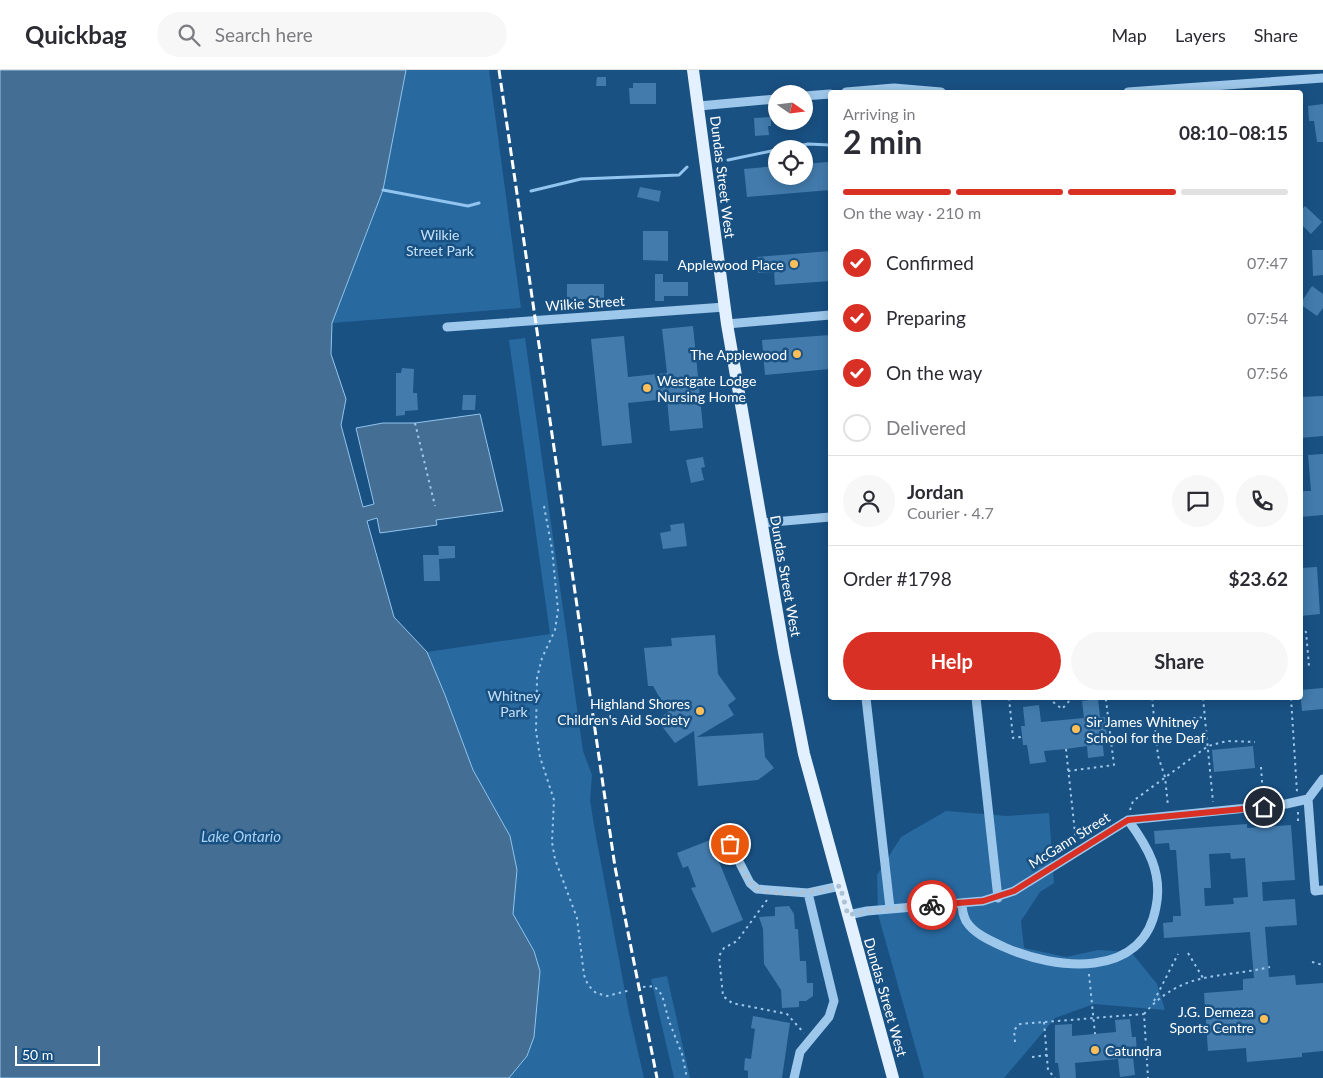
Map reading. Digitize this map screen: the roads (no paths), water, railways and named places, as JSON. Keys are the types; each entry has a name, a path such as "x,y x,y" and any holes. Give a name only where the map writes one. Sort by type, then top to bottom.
{"main road":[{"name":"Dundas Street West","path":"694,70 727,324 761,523 804,754 893,1078"}],"street":[{"path":"1156,90 1323,78"},
{"path":"870,90 894,88 918,90"},
{"path":"813,95 828,94"},
{"path":"699,106 768,100"},
{"name":"Wilkie Street","path":"447,327 725,307"},
{"path":"727,324 828,315"},
{"path":"761,523 828,517"},
{"path":"866,700 890,908"},
{"path":"976,700 998,898"},
{"path":"1323,779 1308,799 1315,891 1323,890"},
{"name":"McGann Street","path":"848,915 890,908 962,903 998,898 1014,891 1128,820 1264,807 1308,799"},
{"path":"962,903 966,922 988,939 1036,958 1088,964 1110,961 1126,954 1140,943 1155,914 1158,890 1155,867 1149,852 1128,820"},
{"path":"730,844 750,883 757,889 773,892 808,893 840,886"},
{"path":"794,1078 800,1052 829,1017 834,1001 808,893"}],"water":[{"name":"Lake Ontario","path":"0,70 406,70 383,190 332,323 331,354 346,399 341,425 363,507 374,504 356,428 383,423 415,423 480,414 503,511 436,520 437,525 380,533 377,518 367,521 394,617 427,652 473,770 510,836 517,870 513,914 534,951 540,971 534,1037 527,1056 509,1078 0,1078"}],"waterway":[{"path":"813,144 828,145"},
{"path":"728,160 768,152"},
{"path":"531,191 581,179 679,175 687,167"},
{"path":"383,190 468,206 479,203"}],"railway":[{"path":"499,70 615,867 657,1078"}],"place":[{"name":"Applewood Place","path":"794,264"},
{"name":"The Applewood","path":"797,354"},
{"name":"Westgate Lodge Nursing Home","path":"647,388"},
{"name":"Highland Shores Children's Aid Society","path":"700,711"},
{"name":"Sir James Whitney School for the Deaf","path":"1076,729"},
{"name":"J.G. Demeza Sports Centre","path":"1264,1019"},
{"name":"Catundra","path":"1095,1050"}],"park label":[{"name":"Wilkie Street Park","path":"440,242"},
{"name":"Whitney Park","path":"514,704"}]}
